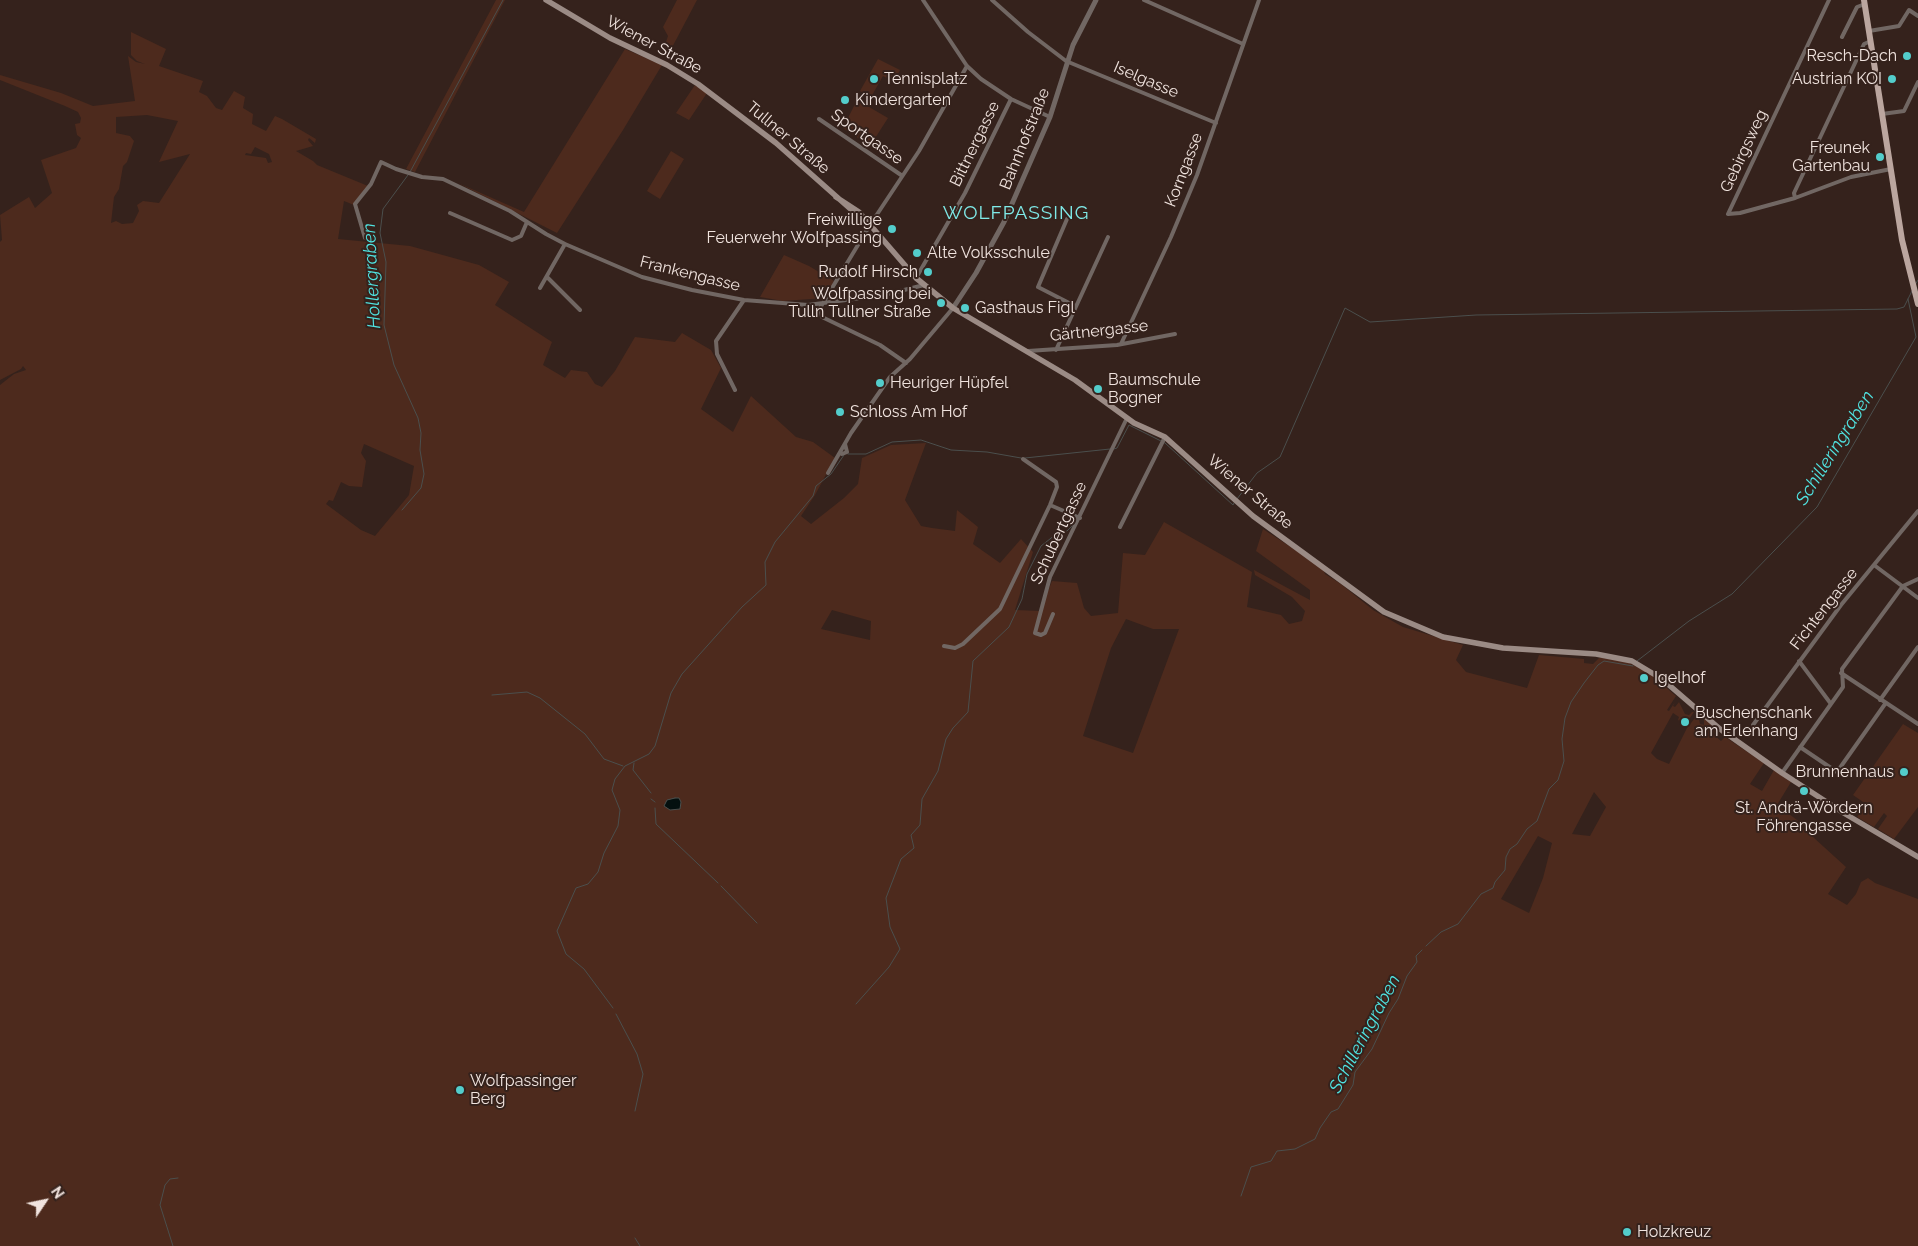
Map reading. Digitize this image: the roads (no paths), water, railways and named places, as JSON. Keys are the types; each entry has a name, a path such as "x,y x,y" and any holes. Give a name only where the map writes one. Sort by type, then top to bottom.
{"main road":[{"name":"Wiener Straße","path":"546,0 610,38 682,74 722,101"},
{"path":"1864,2 1911,282 1917,301"},
{"name":"Tullner Straße","path":"722,101 776,143 855,215 870,225 916,278 953,308"},
{"name":"Wiener Straße","path":"953,308 1075,380 1127,418 1163,440 1257,520 1333,572 1380,609 1443,638 1503,648 1610,656 1641,665 1680,693 1726,733 1782,773 1842,812 1918,856"}],"street":[{"path":"923,0 968,66 981,79 1011,99 1050,117"},
{"name":"Iselgasse","path":"992,0 1028,32 1066,61 1216,123"},
{"name":"Bahnhofstraße","path":"953,308 976,273 1004,222 1050,117 1066,61 1096,0"},
{"path":"1144,0 1242,44"},
{"name":"Korngasse","path":"1121,344 1171,237 1216,123 1242,44 1259,0"},
{"name":"Gebirgsweg","path":"1829,0 1728,214 1740,213 1794,198 1851,177 1891,169"},
{"path":"1842,37 1857,7 1864,2"},
{"path":"1869,31 1899,26 1909,10 1918,16"},
{"path":"1794,198 1794,193 1864,44 1871,41"},
{"path":"906,363 880,345 822,317 820,308 901,175 919,150 968,66"},
{"path":"1882,114 1904,111 1918,82"},
{"name":"Bittnergasse","path":"916,278 965,194 1011,99"},
{"name":"Sportgasse","path":"819,118 901,175"},
{"name":"Frankengasse","path":"365,238 355,204 370,184 381,162 409,173 443,179 510,211 565,244 642,277 744,300 776,304 824,304 898,293 924,285"},
{"path":"450,213 512,240 521,236 527,222"},
{"path":"1066,220 1038,287 1075,306"},
{"path":"1056,350 1108,237"},
{"path":"540,288 565,244"},
{"path":"547,276 580,310"},
{"path":"735,390 718,354 716,341 744,300"},
{"path":"828,473 890,377 906,363 953,308"},
{"name":"Gärtnergasse","path":"1026,351 1121,344 1175,334"},
{"name":"Schubertgasse","path":"1053,614 1045,632 1041,635 1035,633 1050,576 1127,418"},
{"path":"1120,527 1163,440"},
{"path":"944,646 955,648 963,644 1000,609 1050,505 1057,487 1056,482 1023,459"},
{"path":"1050,505 1078,518"},
{"name":"Fichtengasse","path":"1753,725 1799,661 1918,511"},
{"path":"1874,565 1918,598"},
{"path":"1782,773 1844,687 1841,672 1903,586 1918,578"},
{"path":"1880,700 1918,647"},
{"path":"1799,661 1831,704"},
{"path":"1841,672 1885,704 1918,724"},
{"path":"1800,747 1837,772 1885,704"}],"waterway":[{"name":"Hollergraben","path":"410,172 503,0"},
{"name":"Hollergraben","path":"402,510 421,488 424,474 420,450 421,433 418,418 394,365 384,325 386,262 380,233 383,209 408,175"},
{"path":"1915,285 1918,280"},
{"path":"1237,499 1257,473 1280,457 1345,308 1370,322 1476,315 1897,309 1904,307 1912,291"},
{"name":"Schilleringraben","path":"1637,661 1689,621 1732,594 1817,507 1916,337 1908,299"},
{"path":"1114,449 1117,448 1129,425 1165,443 1233,505 1234,503"},
{"path":"848,454 866,454 892,442 921,440 951,450 987,452 1021,458"},
{"path":"1025,458 1110,449"},
{"path":"613,1008 584,969 566,954 557,931 576,888 588,884 598,872 604,853 618,826 620,810 612,790 615,779 625,766 649,754 655,746 671,693 682,674 742,607 766,585 765,562 775,542 813,496 816,486 831,474 844,455"},
{"path":"856,1004 889,967 900,949 890,927 886,898 901,859 914,848 911,835 920,825 922,799 938,771 946,739 953,728 968,712 973,661 1009,627 1022,599 1027,574 1041,546 1055,535 1067,531 1074,524"},
{"name":"Schilleringraben","path":"1426,946 1441,932 1458,924 1481,894 1493,888 1495,882 1505,870 1506,857 1510,849 1517,844 1527,829 1537,821 1549,789 1558,780 1564,761 1562,739 1565,718 1571,702 1584,683 1598,665 1604,661 1633,666"},
{"path":"492,695 527,692 540,698 585,734 604,759 623,766"},
{"path":"634,763 633,770 651,793"},
{"path":"651,799 655,802"},
{"path":"655,808 656,824 718,883"},
{"path":"721,886 757,923"},
{"name":"Schilleringraben","path":"1241,1196 1251,1167 1271,1161 1277,1151 1295,1149 1315,1139 1331,1112 1338,1109 1353,1085 1355,1072 1372,1049 1389,1013 1398,999 1407,976 1417,962 1416,956 1422,950"},
{"path":"616,1014 637,1054 643,1074 635,1111"},
{"path":"173,1246 160,1205 165,1185 170,1179 178,1178"},
{"path":"635,1238 640,1246"}],"place":[{"name":"Resch-Dach","path":"1907,56"},
{"name":"Tennisplatz","path":"874,79"},
{"name":"Austrian KOI","path":"1892,79"},
{"name":"Kindergarten","path":"845,100"},
{"name":"Freunek Gartenbau","path":"1880,157"},
{"name":"Freiwillige Feuerwehr Wolfpassing","path":"892,229"},
{"name":"Alte Volksschule","path":"917,253"},
{"name":"Rudolf Hirsch","path":"928,272"},
{"name":"Wolfpassing bei Tulln Tullner Straße","path":"941,303"},
{"name":"Gasthaus Figl","path":"965,308"},
{"name":"Heuriger Hüpfel","path":"880,383"},
{"name":"Baumschule Bogner","path":"1098,389"},
{"name":"Schloss Am Hof","path":"840,412"},
{"name":"Igelhof","path":"1644,678"},
{"name":"Buschenschank am Erlenhang","path":"1685,722"},
{"name":"Brunnenhaus","path":"1904,772"},
{"name":"St. Andrä-Wördern Föhrengasse","path":"1804,791"},
{"name":"Wolfpassinger Berg","path":"460,1090"},
{"name":"Holzkreuz","path":"1627,1232"}],"district":[{"name":"WOLFPASSING","path":"1016,213"}]}
